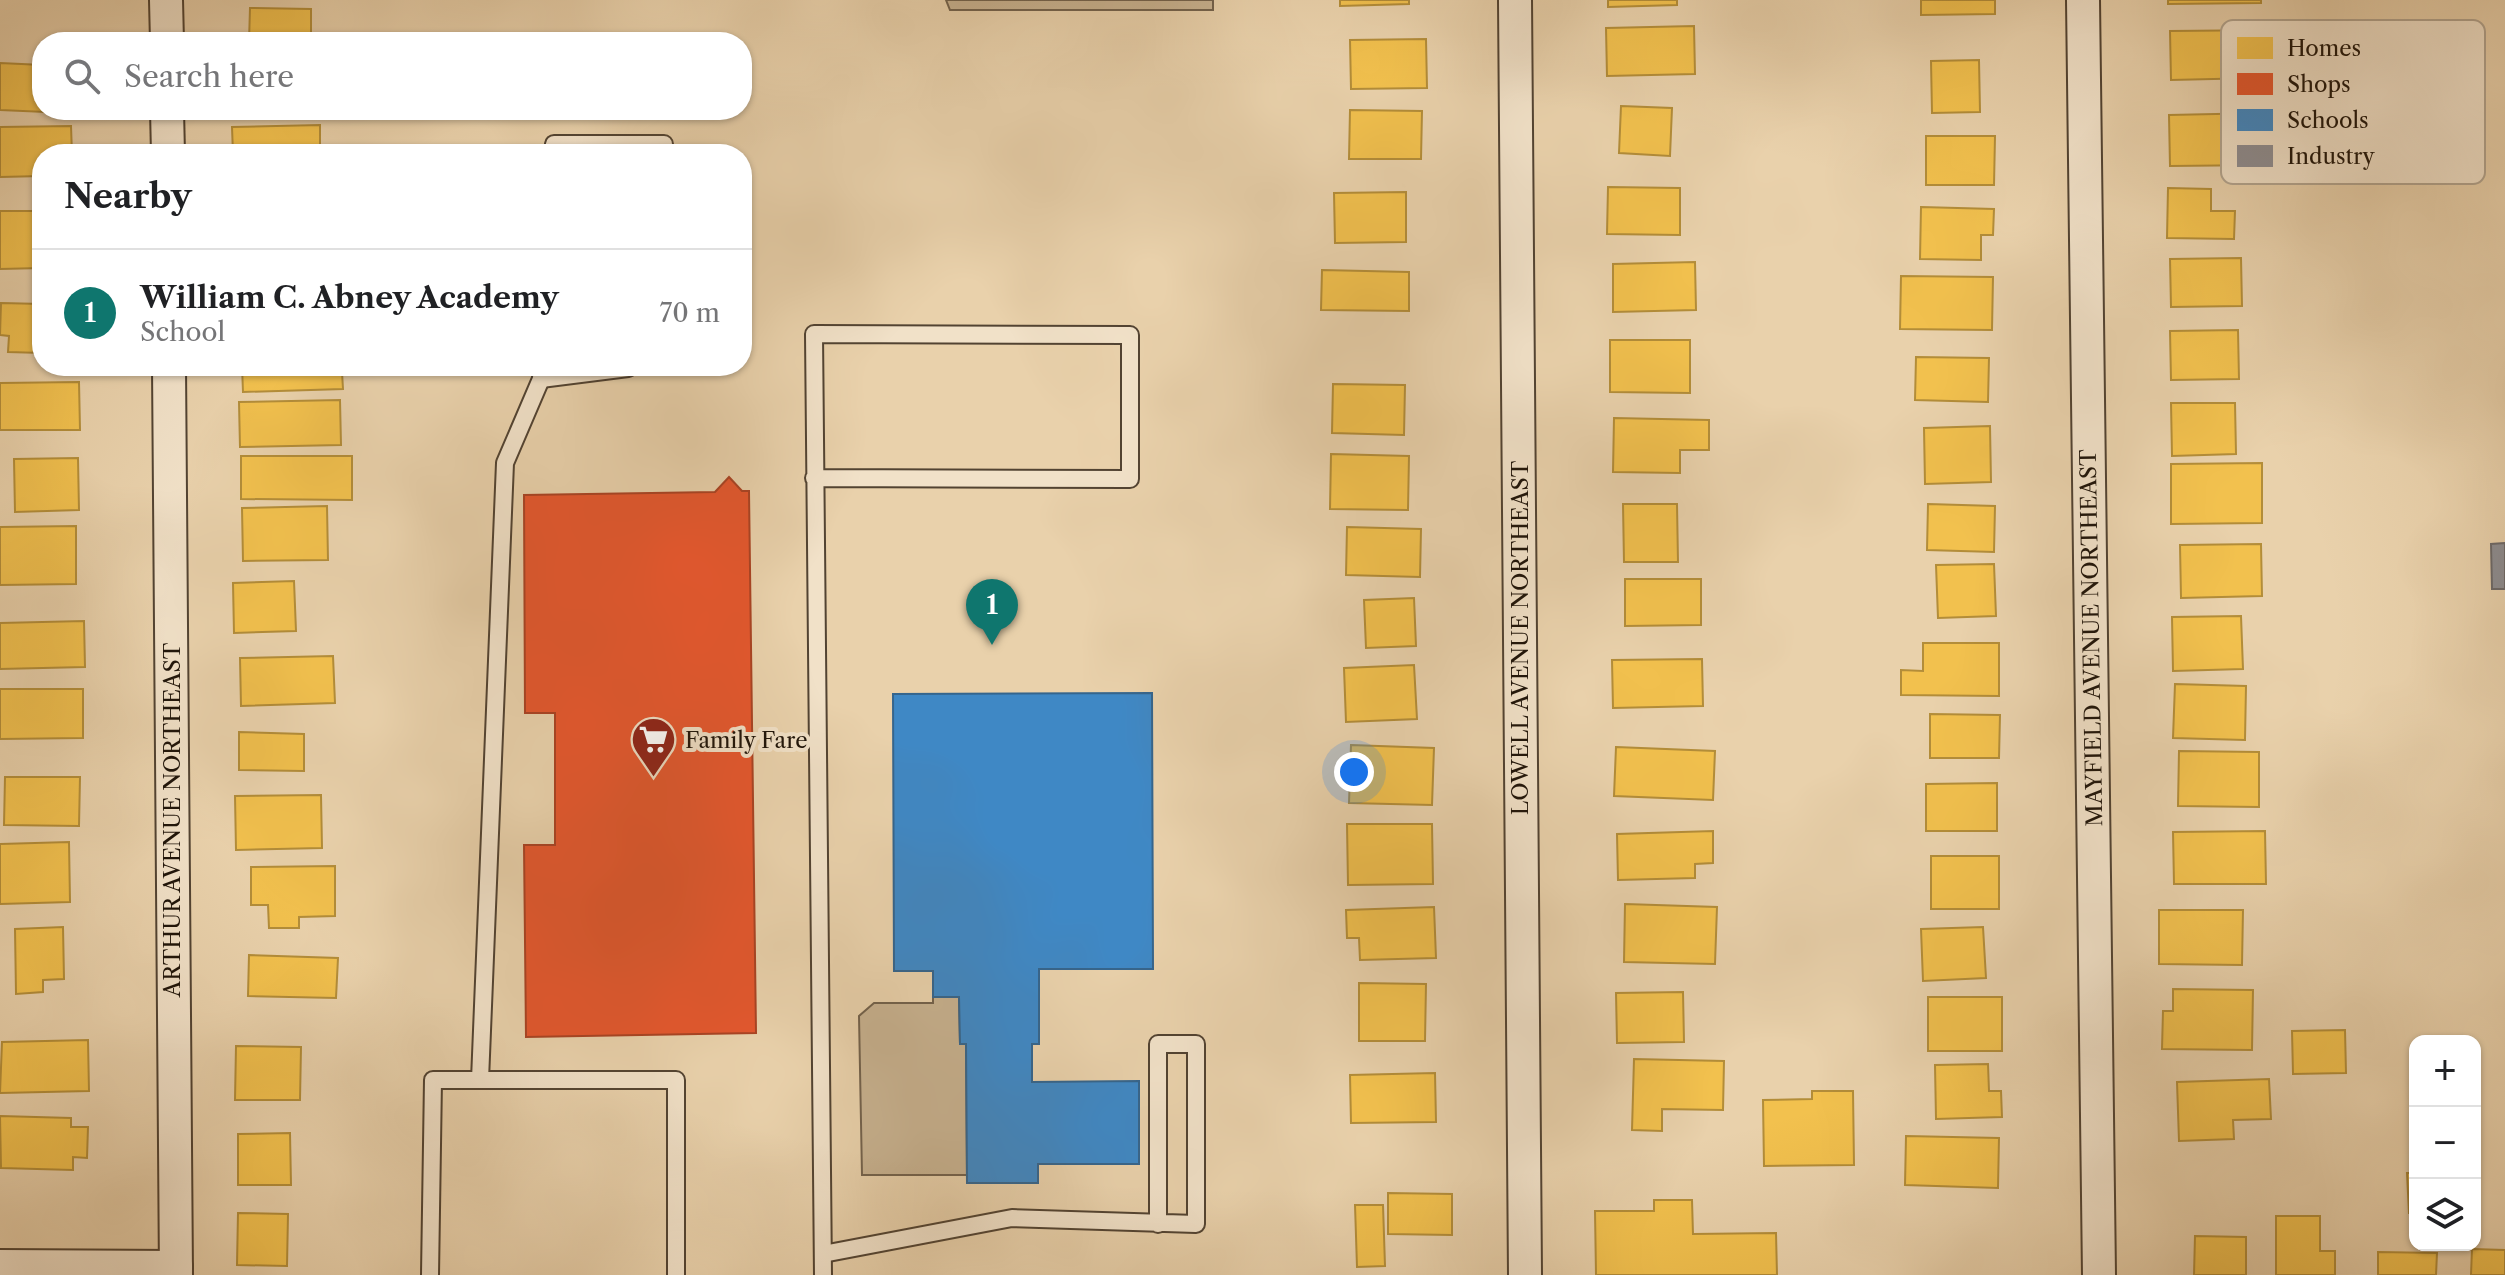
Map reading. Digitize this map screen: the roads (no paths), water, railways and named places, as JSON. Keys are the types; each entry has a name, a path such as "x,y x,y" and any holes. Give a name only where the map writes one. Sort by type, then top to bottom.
{"street":[{"path":"166,0 167,32"},
{"name":"LOWELL AVENUE NORTHEAST","path":"1515,0 1525,1275"},
{"name":"MAYFIELD AVENUE NORTHEAST","path":"2083,0 2099,1275"},
{"path":"167,120 168,144"},
{"name":"ARTHUR AVENUE NORTHEAST","path":"169,376 176,1271"},
{"path":"0,1266 176,1271"}],"lane":[{"path":"554,144 664,144"},
{"path":"814,478 1130,479 1130,335 814,334 814,478 823,1275"},
{"path":"480,1080 505,463 540,376"},
{"path":"823,1254 1012,1218 1158,1224 1196,1224 1196,1044 1158,1044 1158,1224"},
{"path":"430,1275 433,1080 676,1080 676,1275"}],"place":[{"name":"William C. Abney Academy","path":"992,645"},
{"name":"Family Fare","path":"654,779"}]}
